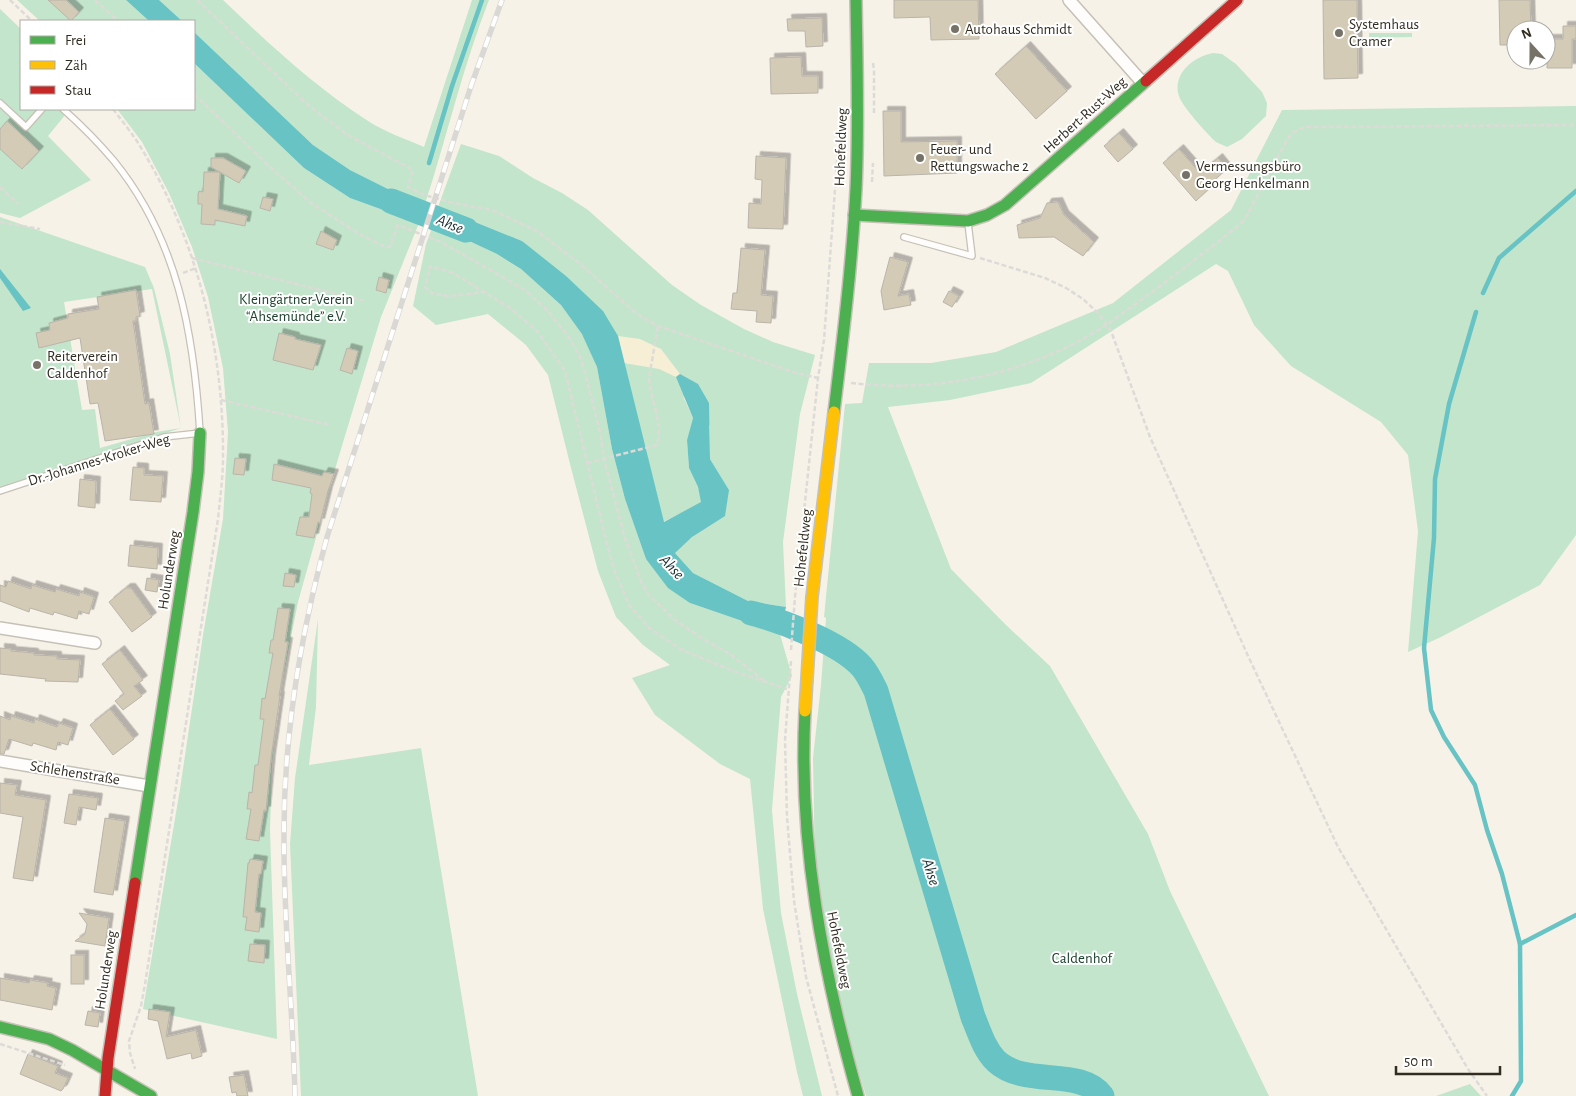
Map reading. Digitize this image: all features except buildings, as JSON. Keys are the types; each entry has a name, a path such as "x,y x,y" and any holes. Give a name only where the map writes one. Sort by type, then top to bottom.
{"street":[{"name":"Hohefeldweg","path":"856,0 858,114 854,215 812,600 804,726 809,848 816,911 827,975 846,1058 858,1096"},
{"name":"Herbert-Rust-Weg","path":"1069,0 1142,82"},
{"name":"Herbert-Rust-Weg","path":"854,215 968,221 987,215 1005,205 1237,0"},
{"name":"Holunderweg","path":"105,1096 116,998 193,512 200,432"},
{"path":"0,628 95,643"},
{"name":"Schlehenstraße","path":"0,761 149,786"},
{"path":"0,1027 49,1039 72,1050 151,1096"}],"lane":[{"path":"0,103 26,127 41,110"},
{"name":"Holunderweg","path":"64,110 104,150 127,178 151,218 175,276 185,314 196,370 200,432"},
{"path":"904,237 972,256 968,221"},
{"name":"Dr.-Johannes-Kroker-Weg","path":"0,491 164,437 200,432"}],"path":[{"path":"10,0 31,20"},
{"path":"95,0 117,20"},
{"path":"197,0 308,105 346,134 413,170 408,187 433,198 492,210 537,231 579,262 637,314 658,326 793,372 818,378"},
{"path":"195,95 269,166 311,203 358,233 383,246 390,247 398,225 443,243 525,290 546,309 563,329 579,355 586,373 600,432 604,459 624,536 642,584 649,595 675,620 730,654 767,683"},
{"path":"114,110 140,146 166,196 196,268 210,320 222,400 223,460 218,519 141,1006 129,1041 130,1054 135,1071 133,1085"},
{"path":"837,381 874,386 926,386 1006,371 1040,359 1074,343 1107,324 1182,270 1245,219 1287,140 1291,134 1301,128 1316,126 1576,125"},
{"path":"791,658 795,597 818,378 824,340 837,176"},
{"path":"0,187 18,204"},
{"path":"0,222 40,228"},
{"path":"972,256 1045,278 1066,288 1083,299 1099,314 1111,330 1150,437 1249,658 1338,847 1468,1069 1487,1096"},
{"path":"192,258 364,300"},
{"path":"486,292 449,296 431,294 425,287 430,266 453,273 486,292 510,308 537,331 565,372 606,540 615,572 629,605 649,628 682,650 767,683 805,694"},
{"path":"175,276 196,268"},
{"path":"588,463 657,445 659,438 655,402 649,385 649,378 658,326"},
{"path":"222,400 330,425"},
{"path":"0,1044 68,1066"}],"green space":[{"path":"17,0 126,0 148,20 39,20"},
{"path":"159,0 223,0 292,64 348,108 381,129 424,147 472,0 489,0 463,76 425,204 410,200 350,170 313,145 195,33 195,20 181,20"},
{"path":"0,9 20,28 20,110 69,110 48,136 91,180 20,218 0,213"},
{"path":"1369,33 1412,33 1412,37 1369,38"},
{"path":"1213,53 1222,54 1236,64 1262,92 1267,103 1266,116 1242,139 1227,147 1216,142 1208,134 1179,96 1178,88 1181,74 1198,58"},
{"name":"Kleingärtner-Verein “Ahsemünde” e.V.","path":"195,64 304,168 350,198 419,223 381,317 338,459 298,602 279,698 272,763 270,830 277,1039 143,1009 223,519 228,432 223,368 208,297 192,247 169,193 142,142 118,110 195,110"},
{"name":"Caldenhof","path":"1576,106 1576,535 1540,585 1441,637 1408,652 1418,531 1408,455 1381,422 1291,366 1254,325 1228,271 1216,264 1031,383 950,400 888,407 951,569 1006,625 1050,666 1148,834 1170,891 1269,1096 866,1096 839,1008 815,871 813,758 821,685 826,618 824,617 845,404 862,403 869,363 931,363 996,352 1113,303 1231,210 1282,110"},
{"path":"461,144 499,156 588,210 672,285 701,305 744,329 773,342 815,355 800,414 783,542 786,607 748,601 693,573 674,552 692,537 729,490 710,459 710,426 683,396 693,418 687,440 689,468 698,487 702,503 663,522 618,337 522,241 438,207"},
{"path":"0,217 145,267 154,288 170,354 181,428 0,489","holes":["152,289 181,428 156,432 100,448 95,409 82,410 64,302"]},
{"path":"432,228 467,240 497,254 521,269 561,305 583,334 597,367 612,449 625,499 646,559 690,603 780,634 792,676 781,697 772,810 781,913 797,994 822,1096 803,1096 797,1072 763,909 750,779 720,764 655,715 632,678 670,665 643,645 616,617 598,571 548,375 526,345 488,314 436,325 413,306 426,244"},
{"path":"318,619 316,707 309,765 421,748 478,1096 301,1096 290,844 295,778"},
{"path":"1470,1084 1481,1096 1436,1096"}],"sand":[{"path":"618,336 640,339 661,349 680,374 676,377 659,369 624,363"}],"water":[{"path":"126,0 159,0 181,20 148,20"},
{"path":"195,33 313,145 350,170 410,200 425,204 419,223 350,198 304,168 195,64"},
{"path":"438,207 522,241 566,276 603,311 618,336 664,522 701,502 698,487 689,468 687,440 693,418 676,377 680,374 698,384 709,403 710,459 729,490 725,516 692,537 675,553 693,573 748,601 786,607 780,634 690,603 668,588 646,559 625,499 612,449 597,367 582,334 561,305 521,269 497,254 467,240 432,228"},
{"path":"0,269 31,308 23,311 0,278"}],"waterway":[{"path":"429,163 452,86 482,0"},
{"path":"1483,293 1499,258 1576,191"},
{"name":"Ahse","path":"391,201 466,230"},
{"path":"1476,312 1449,404 1435,479 1434,538 1424,648 1431,710 1444,737 1475,785 1487,830 1502,874 1520,944 1521,1081 1512,1096"},
{"name":"Ahse","path":"751,613 778,621 826,641 852,658 862,667 870,679 876,691 973,1017 988,1051 996,1061 1008,1069 1022,1074 1080,1082 1092,1087 1102,1096"},
{"path":"1520,944 1576,915"}],"railway":[{"path":"295,1096 285,898 284,831 287,756 302,646 327,537 471,86 502,0"}],"traffic: fast":[{"path":"834,412 850,273 856,189 858,118 856,0"},
{"path":"854,215 968,221 987,215 1005,205 1146,81"},
{"path":"135,883 193,512 200,433"},
{"path":"805,711 805,809 809,857 824,954 845,1049 858,1096"},
{"path":"0,1027 49,1039 72,1050 151,1096"}],"traffic: slow":[{"path":"805,711 812,597 834,412"}],"traffic: jam":[{"path":"1146,81 1237,0"},
{"path":"105,1096 108,1058 135,883"}],"place":[{"name":"Autohaus Schmidt","path":"955,29"},
{"name":"Systemhaus Cramer","path":"1339,33"},
{"name":"Feuer- und Rettungswache 2","path":"920,158"},
{"name":"Vermessungsbüro Georg Henkelmann","path":"1186,175"},
{"name":"Reiterverein Caldenhof","path":"37,365"}]}
